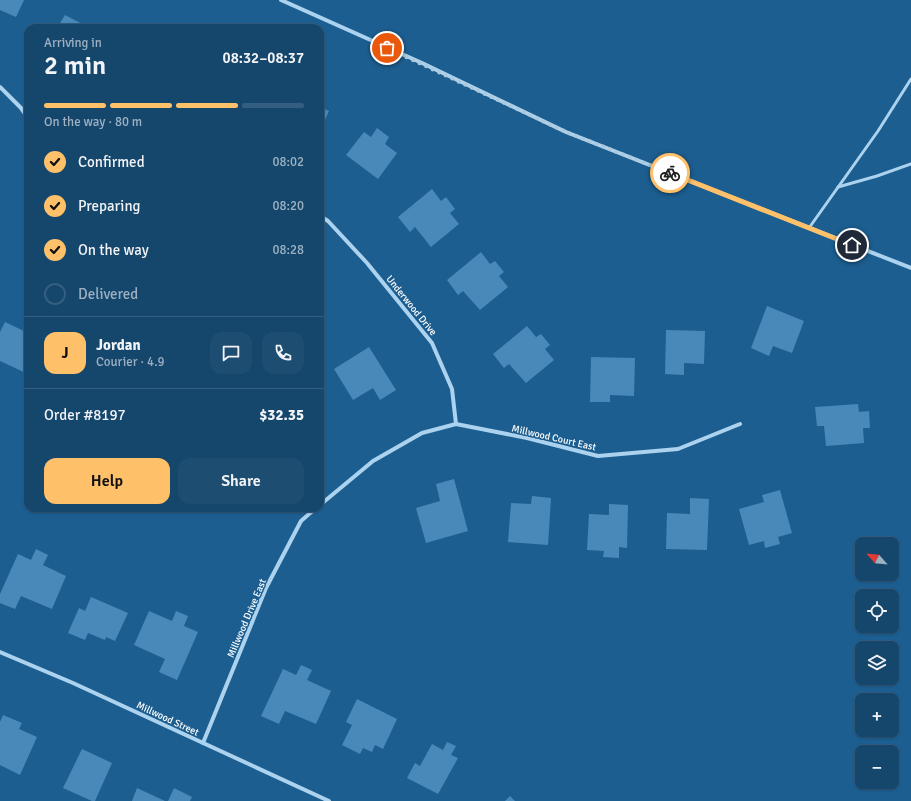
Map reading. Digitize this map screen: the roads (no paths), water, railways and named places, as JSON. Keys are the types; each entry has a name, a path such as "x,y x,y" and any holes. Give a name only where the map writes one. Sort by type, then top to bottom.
{"street":[{"path":"281,0 422,63 566,132 911,268"},
{"path":"0,87 24,112"},
{"name":"Underwood Drive","path":"324,218 367,263 432,343 452,389 456,424"},
{"path":"324,502 373,461 422,433 456,424"},
{"name":"Millwood Court East","path":"456,424 527,438 598,456 678,449 740,424"},
{"name":"Millwood Drive East","path":"203,743 266,588 301,521 311,512"},
{"name":"Millwood Street","path":"0,652 74,683 329,801"}],"lane":[{"path":"809,228 878,131 911,79"},
{"path":"838,187 877,176 911,164"}]}
